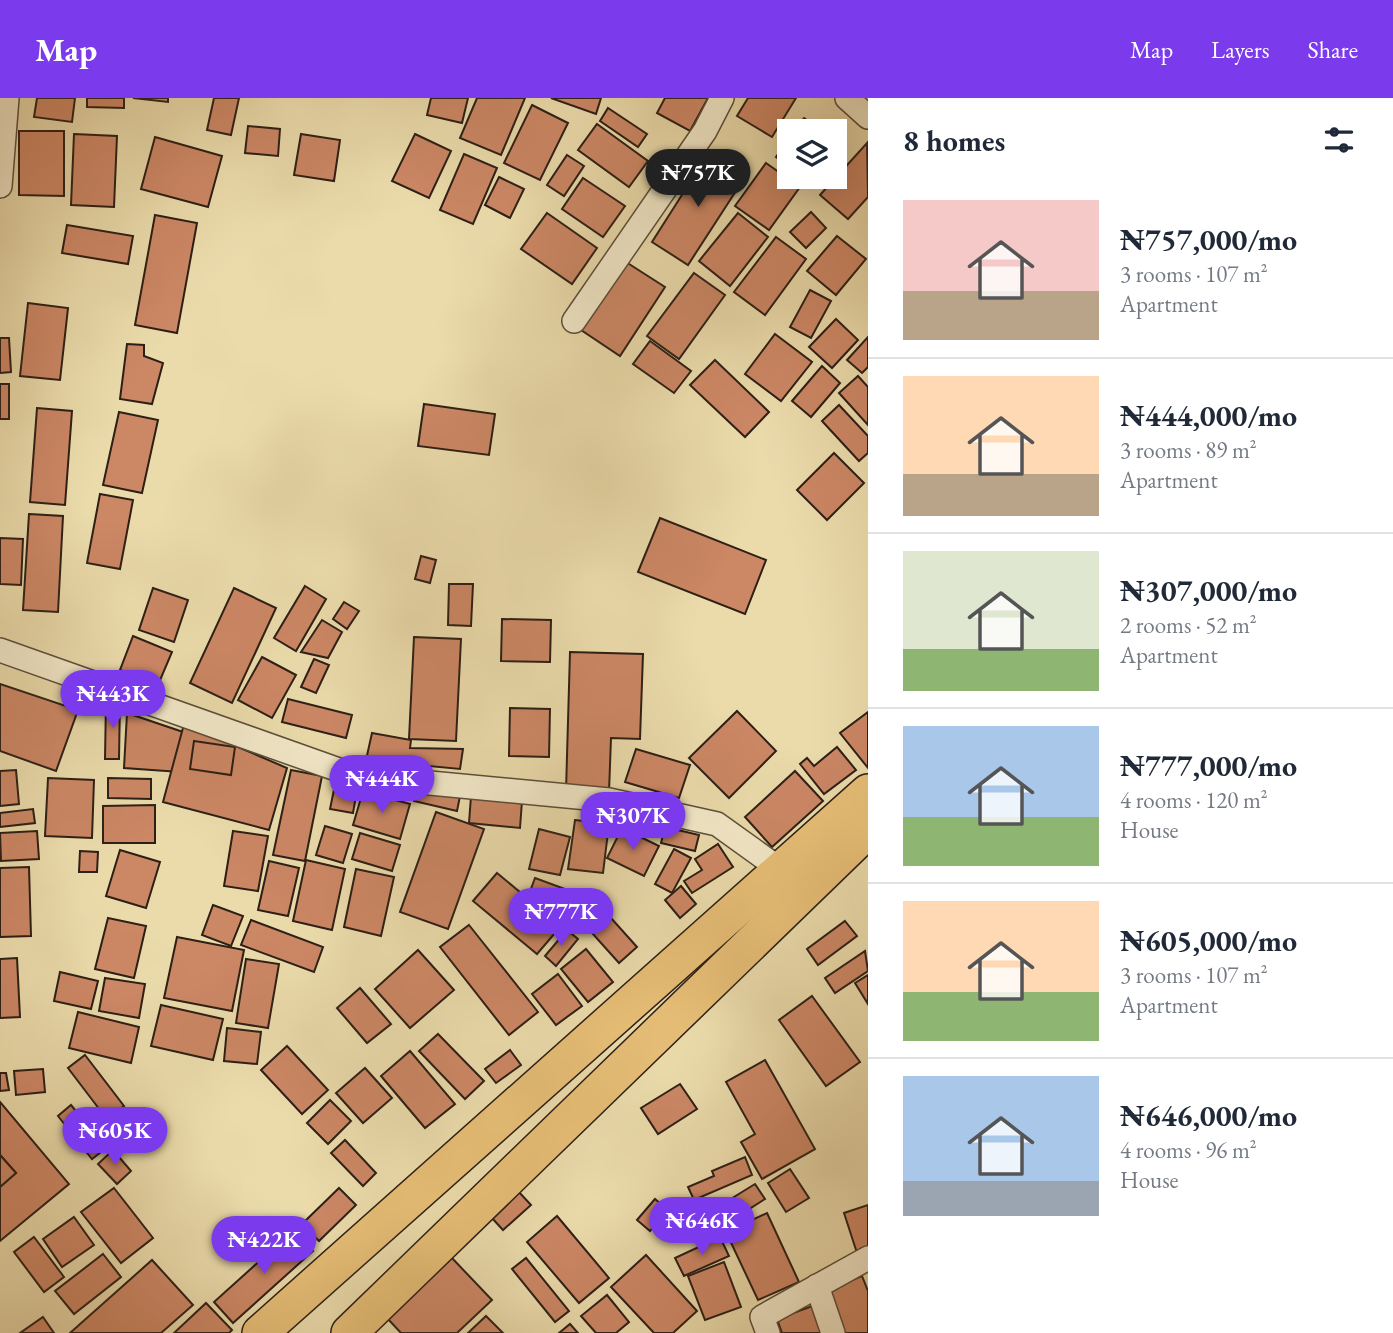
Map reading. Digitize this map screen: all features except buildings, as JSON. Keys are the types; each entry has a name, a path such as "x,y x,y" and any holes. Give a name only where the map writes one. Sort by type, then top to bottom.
{"main road":[{"path":"260,1333 868,792"},
{"path":"349,1333 868,830"}],"street":[{"path":"0,186 7,98"},
{"path":"574,321 705,131 722,98"},
{"path":"847,98 868,117"},
{"path":"0,650 339,770 430,783 609,800 717,824 781,870"},
{"path":"768,1333 762,1317 868,1258"},
{"path":"817,1286 833,1333"}]}
